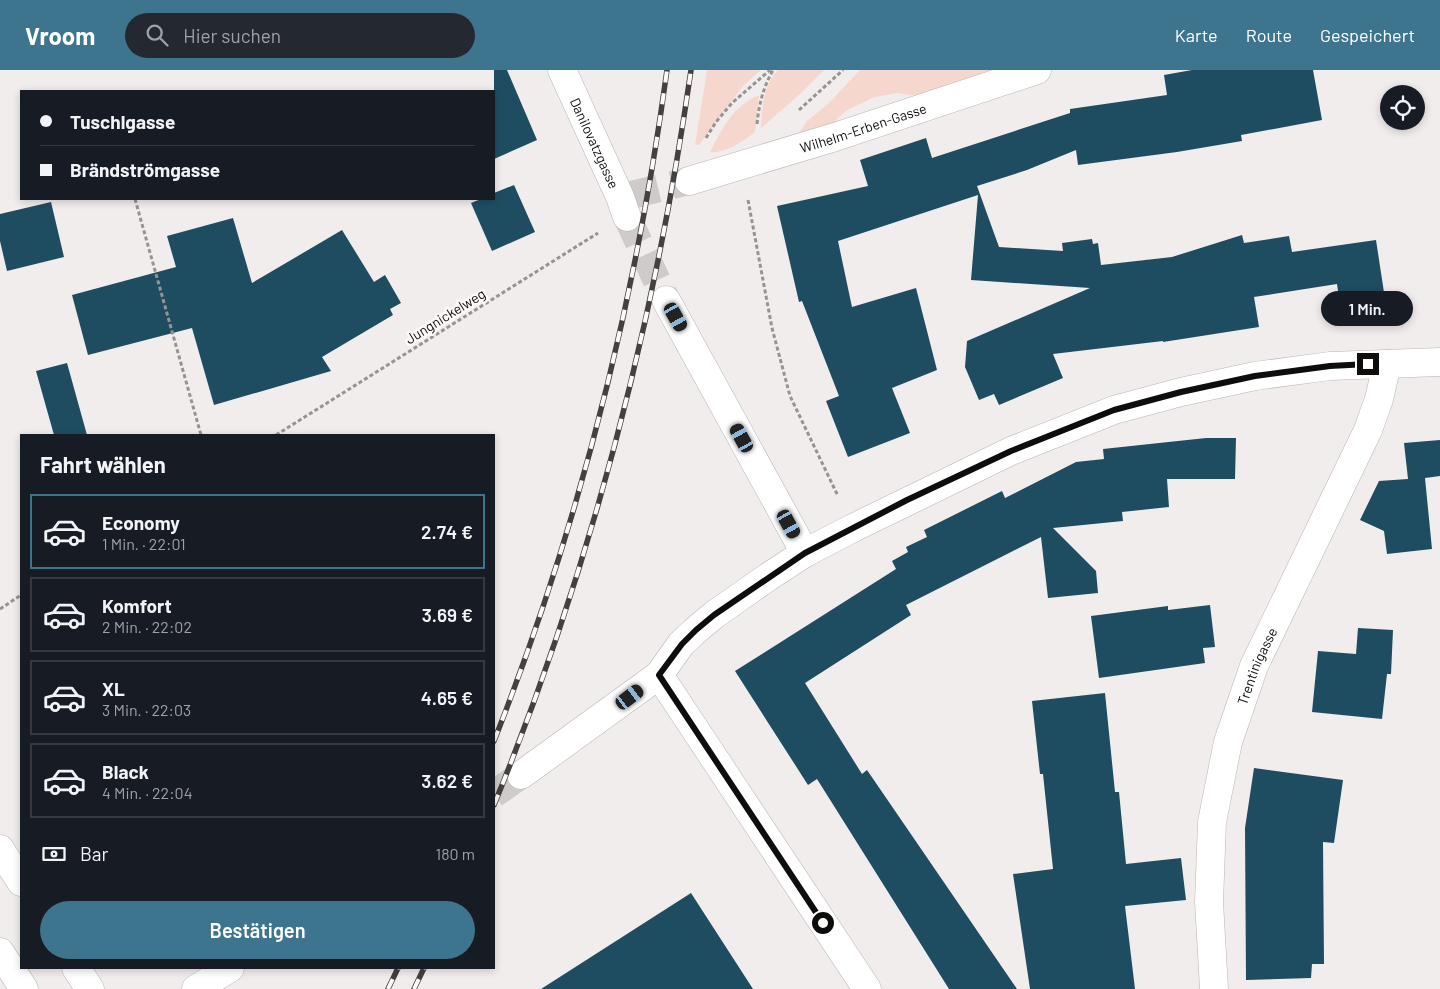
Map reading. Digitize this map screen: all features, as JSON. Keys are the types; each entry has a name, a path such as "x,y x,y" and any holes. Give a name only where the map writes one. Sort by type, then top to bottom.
{"street":[{"name":"Danilovatzgasse","path":"562,70 626,203"},
{"name":"Wilhelm-Erben-Gasse","path":"690,181 835,137 1037,70"},
{"path":"666,300 805,553"},
{"path":"521,774 659,675 682,644 696,630 805,553 907,500 1011,451 1114,410 1181,392 1255,376 1330,366 1440,362"},
{"name":"Trentinigasse","path":"1214,989 1209,902 1212,822 1228,742 1254,666 1368,430 1379,399 1387,364"},
{"path":"659,675 867,989"},
{"path":"0,952 24,989"},
{"path":"77,969 90,989"},
{"path":"196,989 228,969"}],"path":[{"path":"703,142 716,122 732,103 771,70"},
{"path":"771,70 759,102 758,142 742,165 772,328 790,396 854,528"},
{"path":"135,200 201,434"},
{"name":"Jungnickelweg","path":"278,434 602,231 626,203"},
{"path":"0,608 20,596"}],"shaded area":[{"path":"707,70 761,70 743,86 699,145 695,145"},
{"path":"778,70 824,70 761,128 766,90"},
{"path":"860,70 1000,70 923,97 897,93 875,97 847,110 832,125 797,137 807,121 829,103"},
{"path":"759,95 755,132 740,143 727,149 710,152 724,126 735,112 749,100"}],"building":[{"path":"494,70 507,70 537,140 495,159 495,90"},
{"path":"1192,70 1313,70 1322,120 1241,135 1242,141 1078,165 1076,150 1027,170 977,186 999,247 1063,251 1062,243 1092,239 1093,244 1098,243 1101,265 1172,257 1242,235 1244,243 1289,236 1292,252 1376,240 1385,299 1340,305 1337,284 1254,297 1259,327 1163,342 1053,354 1063,378 999,405 994,394 979,400 965,367 967,341 1090,288 971,280 978,195 838,241 852,307 916,288 937,370 892,388 910,433 848,457 826,401 839,396 802,301 799,302 777,206 868,186 860,160 926,138 932,158 1070,113 1070,109 1167,95 1164,75"},
{"path":"514,185 535,232 492,251 471,203 478,200 495,200 495,193"},
{"path":"51,202 64,257 7,271 0,241 0,214"},
{"path":"233,218 252,283 342,230 374,282 385,275 401,303 390,309 393,315 322,357 331,371 214,405 192,328 88,355 72,295 176,267 167,236"},
{"path":"67,363 87,434 54,434 36,371"},
{"path":"1206,438 1236,438 1235,479 1167,479 1169,507 1122,512 1123,521 1053,528 1096,571 1098,593 1048,598 1041,537 906,605 911,615 805,683 862,774 867,770 1017,989 949,989 817,779 808,785 735,671 896,569 892,561 908,552 906,547 927,537 924,530 1002,491 1005,498 1076,462 1104,459 1103,449"},
{"path":"1440,440 1440,476 1425,478 1432,549 1387,554 1384,531 1360,520 1379,481 1408,479 1404,443"},
{"path":"1210,605 1215,647 1203,648 1205,663 1099,678 1091,616 1168,606 1168,610"},
{"path":"1358,628 1393,630 1391,674 1387,674 1382,719 1312,712 1318,651 1356,654"},
{"path":"1105,693 1115,792 1119,792 1126,864 1181,858 1186,900 1125,906 1135,989 1030,989 1013,874 1053,869 1043,774 1040,774 1032,701"},
{"path":"1254,768 1343,780 1334,843 1323,842 1324,964 1312,964 1311,978 1246,980 1245,828"},
{"path":"691,893 753,989 541,989"}],"tunnel":[{"path":"631,195 689,181"},
{"path":"627,217 666,300"},
{"path":"495,793 521,775"}],"railway":[{"path":"495,738 525,660 553,578 601,410 639,241 667,70"},
{"path":"495,802 529,716 560,626 615,444 659,258 691,70"},
{"path":"388,989 398,969"},
{"path":"414,989 424,969"}],"route":[{"path":"823,923 659,675 682,644 714,615 805,553 907,500 1011,451 1114,410 1181,392 1255,376 1330,366 1368,364"}]}
